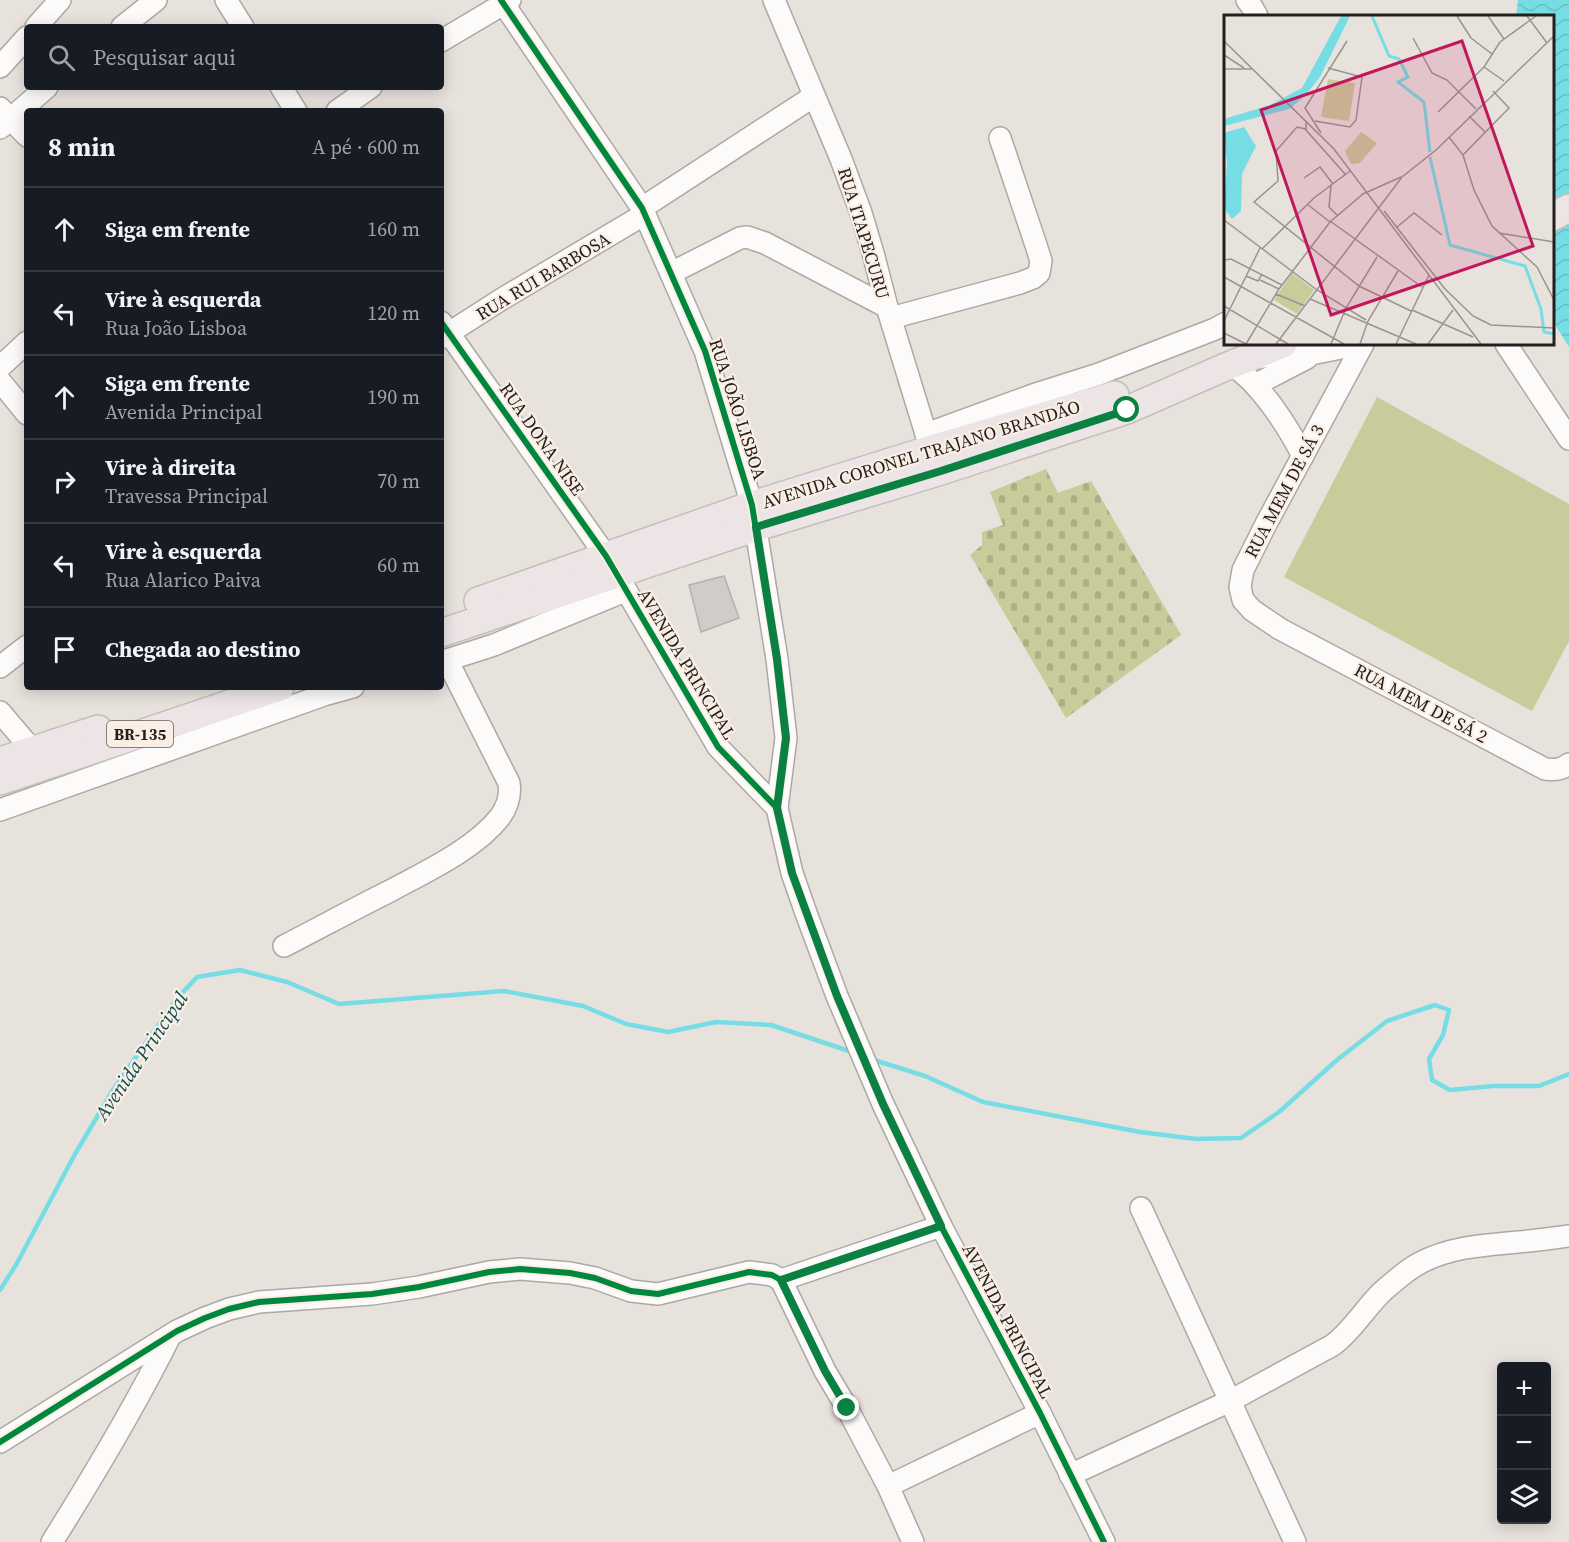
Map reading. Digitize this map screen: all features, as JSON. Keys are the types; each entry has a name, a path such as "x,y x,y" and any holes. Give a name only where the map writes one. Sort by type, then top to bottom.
{"main road":[{"path":"1554,216 1569,208"},
{"name":"AVENIDA CORONEL TRAJANO BRANDÃO","path":"444,632 616,573 754,516 933,451 1161,381 1201,377 1279,345"},
{"name":"AVENIDA CORONEL TRAJANO BRANDÃO","path":"444,613 616,573"},
{"name":"BR-135","path":"0,781 39,758 223,690"},
{"name":"BR-135","path":"0,761 39,758 270,690"}],"street":[{"path":"39,24 60,0"},
{"path":"126,24 156,0"},
{"path":"226,0 241,24"},
{"name":"RUA ITAPECURU","path":"774,0 841,159 861,213 889,312 933,451"},
{"path":"1247,0 1256,15"},
{"path":"444,39 505,2"},
{"name":"RUA JOÃO LISBOA","path":"505,2 643,211 705,351 754,516 777,659 786,738 777,808"},
{"path":"0,67 24,40"},
{"path":"24,134 4,117 44,90"},
{"path":"282,90 294,108"},
{"path":"341,108 367,90"},
{"name":"RUA RUI BARBOSA","path":"444,330 502,299 643,211 814,96"},
{"path":"672,273 731,242 747,237 765,243 889,312 1020,283 1033,278 1039,273 1041,261 1000,138"},
{"path":"933,451 1033,394 1099,374 1224,324"},
{"name":"RUA DONA NISE","path":"444,332 616,573"},
{"path":"0,367 24,345"},
{"path":"1237,362 1316,353 1357,345"},
{"name":"RUA MEM DE SÁ 3","path":"1280,629 1247,605 1241,594 1243,570 1361,345"},
{"path":"1507,345 1569,439"},
{"path":"1255,385 1316,353"},
{"path":"1237,362 1280,417 1303,456"},
{"path":"0,381 24,410"},
{"name":"AVENIDA CORONEL TRAJANO BRANDÃO","path":"284,946 433,868 485,832 499,818 509,801 509,783 444,661 494,645 616,573"},
{"name":"AVENIDA PRINCIPAL","path":"616,573 717,747 777,808 792,873 802,903 837,996 883,1104 941,1226 1040,1413 1104,1542"},
{"name":"RUA MEM DE SÁ 2","path":"1280,629 1545,769 1555,770 1566,766"},
{"path":"0,667 24,648"},
{"path":"0,810 341,690"},
{"path":"0,712 39,758"},
{"path":"1141,1208 1295,1542"},
{"path":"781,1280 941,1226"},
{"path":"1070,1475 1230,1401 1333,1345 1343,1338 1364,1311 1382,1293 1420,1263 1439,1255 1474,1246 1569,1236"},
{"path":"0,1442 170,1336 204,1318 259,1302 372,1294 419,1287 489,1272 520,1269 570,1273 595,1278 631,1291 658,1294 749,1272 772,1275 781,1280 825,1371 888,1486 913,1542"},
{"path":"52,1542 97,1471 148,1381 170,1336"},
{"path":"888,1486 1040,1413"}],"green space":[{"path":"1377,397 1569,504 1569,641 1532,711 1284,577"},
{"path":"1046,469 1058,493 1091,481 1181,635 1066,718 970,555 982,545 982,532 1003,525 990,492"}],"water":[{"path":"1518,0 1569,0 1569,347 1554,320 1554,15 1516,15"}],"building":[{"path":"724,576 739,618 701,632 689,585"}],"waterway":[{"name":"Avenida Principal","path":"0,1290 113,1090 175,1001 197,977 240,970 287,982 339,1004 504,991 583,1006 626,1024 668,1032 716,1022 771,1025 855,1053"},
{"name":"Avenida Principal","path":"871,1059 925,1076 983,1102 1140,1132 1196,1139 1241,1138 1279,1112 1337,1060 1387,1021 1435,1005 1449,1010 1443,1035 1429,1059 1432,1080 1450,1090 1493,1086 1539,1086 1569,1074"}],"cycle path":[{"path":"501,0 642,208 705,351 752,505 777,659 786,738 777,808"},
{"path":"444,326 606,556 718,747 777,808 792,873 806,913 837,996 883,1104 941,1226 1040,1413 1104,1542"},
{"path":"0,1442 177,1331 229,1309 259,1302 372,1294 419,1287 489,1272 520,1269 570,1273 595,1278 631,1291 658,1294 749,1272 772,1275 781,1280"}],"route":[{"path":"847,1408 825,1371 781,1280 941,1226 883,1104 837,996 792,873 777,808 786,738 777,659 756,527 941,471 1127,410"}]}
